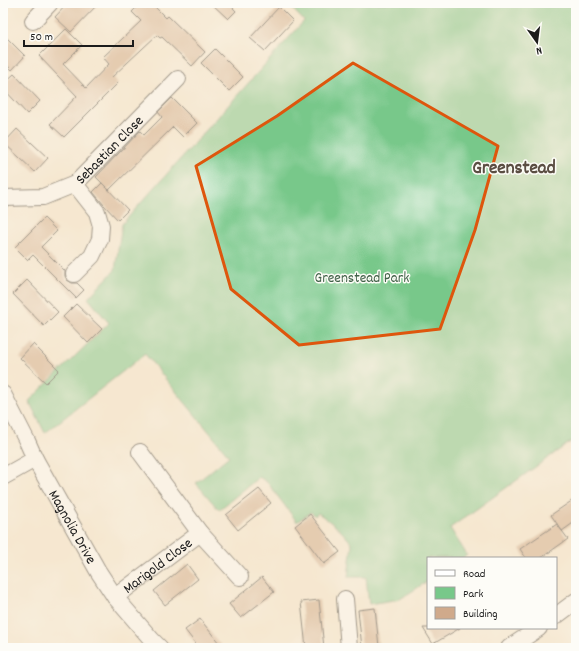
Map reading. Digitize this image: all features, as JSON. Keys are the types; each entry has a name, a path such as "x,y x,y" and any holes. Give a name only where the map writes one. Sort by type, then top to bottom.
{"street":[{"path":"33,21 50,3"},
{"name":"Sebastian Close","path":"3,198 42,197 75,184 178,79"},
{"path":"74,274 92,256 100,239 101,226 97,212 75,184"},
{"name":"Magnolia Drive","path":"3,394 27,440 35,459 98,571 115,598 160,648"},
{"name":"Marigold Close","path":"140,452 200,533 240,577"},
{"path":"3,477 35,459"},
{"name":"Marigold Close","path":"115,598 200,533"},
{"path":"345,599 349,648"},
{"path":"557,615 576,602"},
{"path":"509,648 538,629"}],"highlighted area":[{"path":"353,63 498,146 475,230 440,329 299,345 231,289 196,166 277,116"}],"green space":[{"name":"Greenstead Park","path":"287,3 576,3 576,438 450,528 467,555 464,557 427,557 427,582 400,599 369,604 366,577 348,577 352,544 332,523 318,513 315,516 311,512 297,522 267,482 259,477 219,510 196,483 229,456 145,354 45,433 29,401 109,323 88,298 115,270 122,224 304,21"}],"building":[{"path":"68,3 99,3 71,32 55,17"},
{"path":"141,3 151,3 166,18 168,16 205,52 192,66 162,37 160,38 157,35 112,77 118,83 64,137 50,124 77,96 39,56 66,29 82,45 63,64 86,88 109,64 103,57 141,21 132,12"},
{"path":"211,3 228,3 236,11 228,19"},
{"path":"279,7 293,21 265,51 250,38"},
{"path":"3,34 25,56 12,70 3,61"},
{"path":"215,49 243,77 229,91 201,63"},
{"path":"14,74 40,101 27,114 3,88 3,84"},
{"path":"172,98 197,123 183,137 173,127 109,190 96,177 140,131 144,135 162,117 158,112"},
{"path":"17,129 48,158 35,172 4,143"},
{"path":"102,183 128,210 118,220 93,192"},
{"path":"44,218 57,231 41,247 65,271 67,280 72,283 77,283 84,290 76,298 33,255 28,260 15,247"},
{"path":"27,280 58,312 44,326 13,294"},
{"path":"76,304 102,329 88,343 63,317"},
{"path":"33,344 59,370 46,383 20,358"},
{"path":"259,489 271,503 238,530 226,515"},
{"path":"576,498 576,521 562,531 551,515"},
{"path":"310,514 340,552 324,564 295,526"},
{"path":"557,524 568,539 542,557 525,557 520,549"},
{"path":"187,564 198,579 165,605 154,591"},
{"path":"262,577 274,592 241,618 229,604"},
{"path":"319,600 324,648 306,648 301,602"},
{"path":"375,608 379,647 362,648 358,610"},
{"path":"200,619 223,648 199,648 185,630"},
{"path":"423,628 458,629 433,644"}],"district":[{"name":"Greenstead","path":"514,166"}]}
